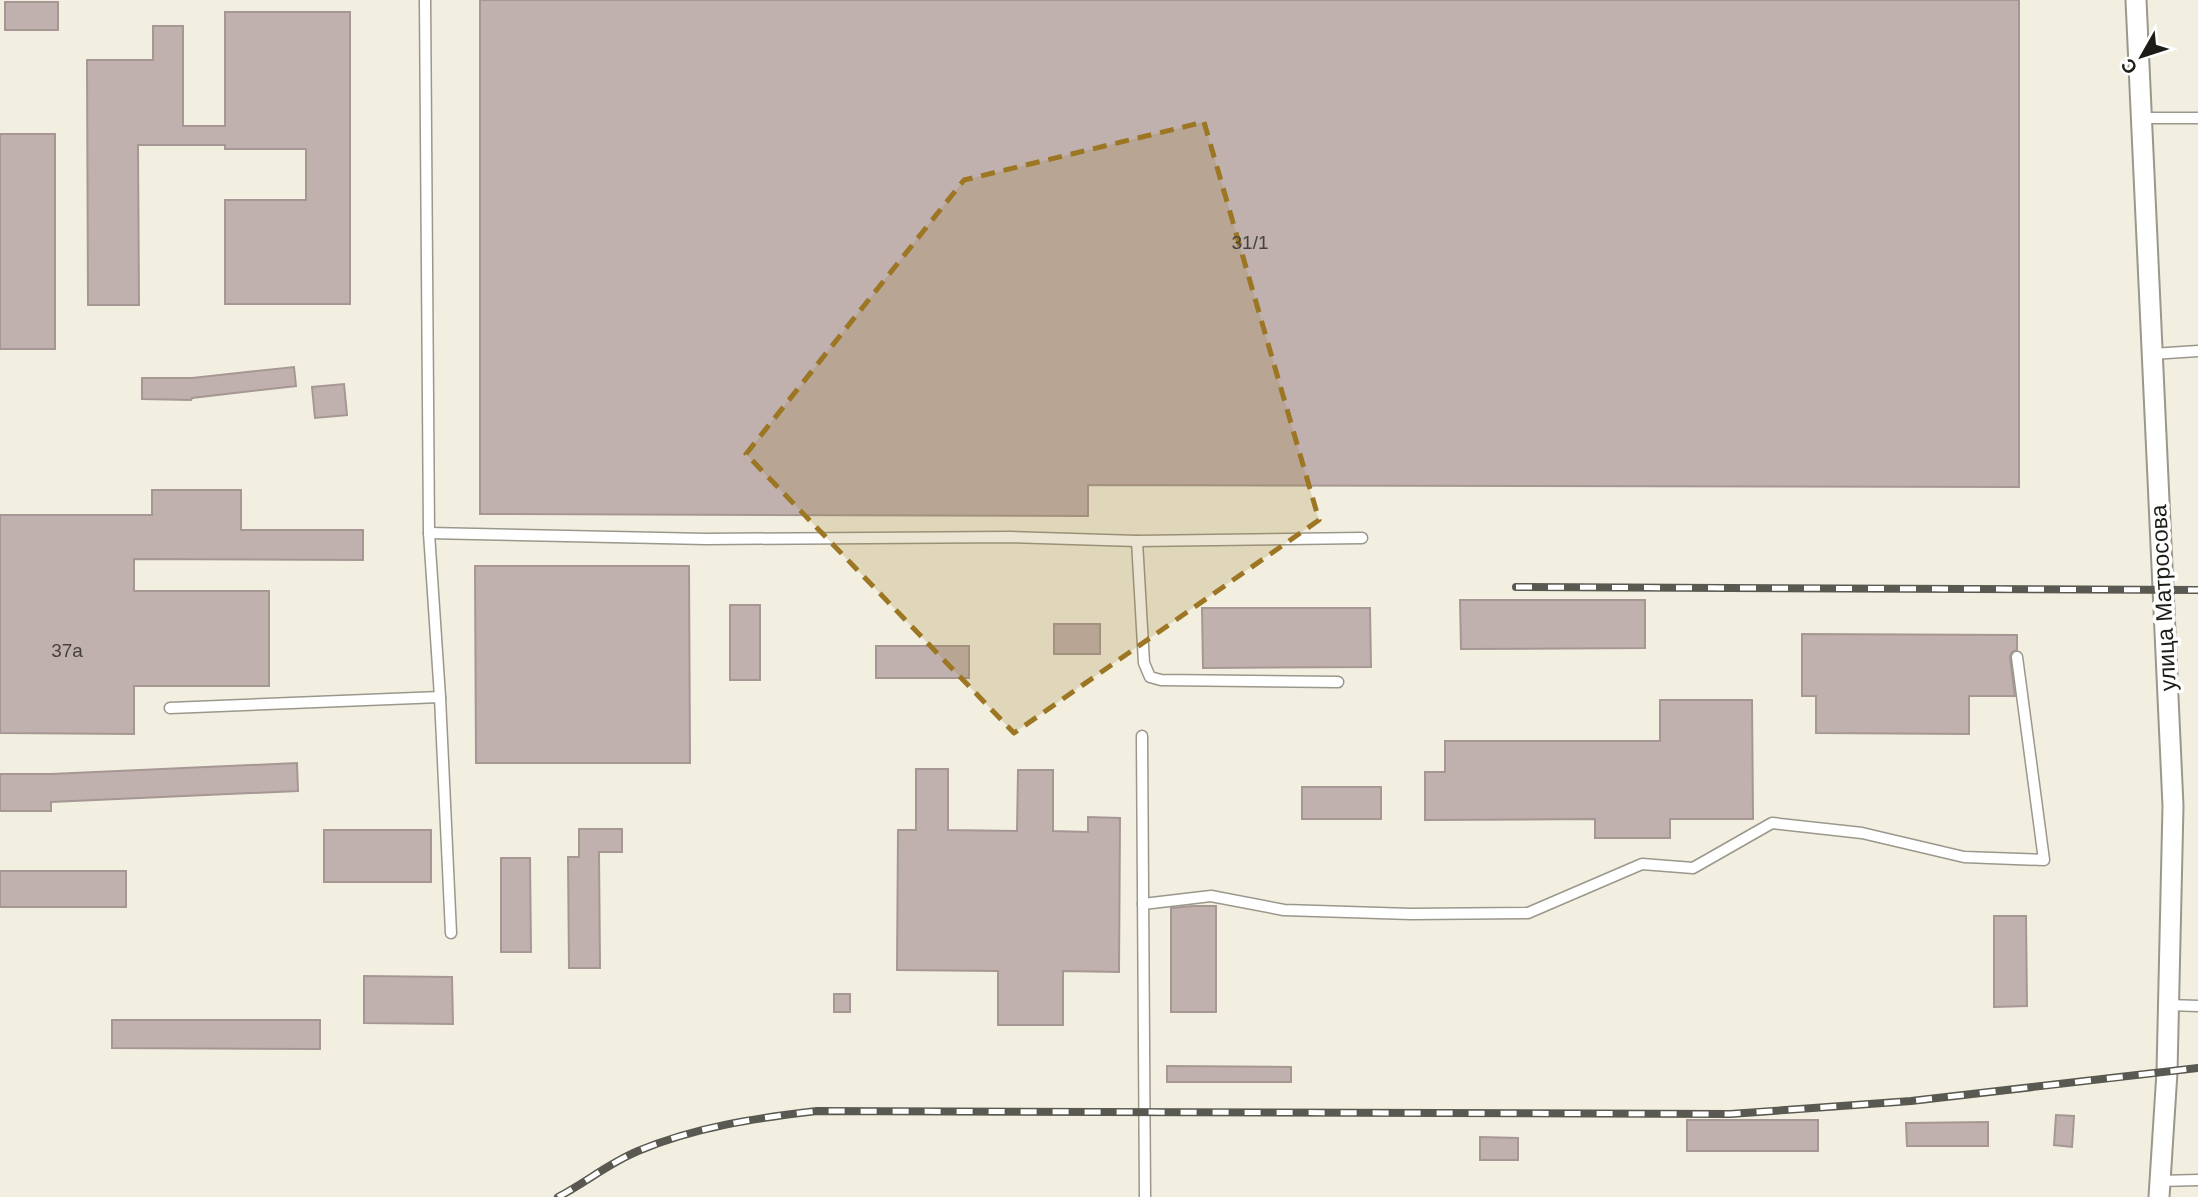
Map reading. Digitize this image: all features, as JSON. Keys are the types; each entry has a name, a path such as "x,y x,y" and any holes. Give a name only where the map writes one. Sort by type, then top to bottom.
{"street":[{"name":"улица Матросова","path":"2136,0 2173,806 2160,1189"}],"lane":[{"path":"425,0 429,533 451,933"},
{"path":"2141,118 2198,118"},
{"path":"2151,354 2198,351"},
{"path":"429,533 706,539 1012,537 1137,541 1362,538"},
{"path":"1137,541 1144,663 1150,677 1161,680 1338,682"},
{"path":"1143,904 1211,896 1284,910 1410,914 1528,913 1642,864 1693,868 1772,823 1862,834 1964,857 2043,860 2017,657"},
{"path":"170,708 440,697"},
{"path":"1142,736 1145,1197"},
{"path":"2168,1005 2198,1006"},
{"path":"2160,1189 2198,1181"}],"highlighted area":[{"path":"1204,122 1319,520 1014,733 746,454 964,180"}],"building":[{"path":"480,0 2019,0 2019,487 1088,485 1088,516 480,514"},
{"path":"5,2 58,2 58,30 5,30"},
{"path":"225,12 350,12 350,304 225,304 225,200 306,200 306,149 138,145 139,305 88,305 87,60 153,60 153,26 183,26 183,126 225,126"},
{"path":"0,134 55,134 55,349 0,349"},
{"path":"294,367 296,386 191,400 142,399 142,378 192,378"},
{"path":"344,384 347,415 315,418 312,387"},
{"path":"152,490 241,490 241,530 363,530 363,560 134,559 134,591 269,591 269,686 134,686 134,734 0,733 0,515 152,515"},
{"path":"475,566 689,566 690,763 476,763"},
{"path":"1460,600 1645,600 1645,648 1461,649"},
{"path":"730,605 760,605 760,680 730,680"},
{"path":"1202,608 1370,608 1371,667 1203,668"},
{"path":"1054,624 1100,624 1100,654 1054,654"},
{"path":"1802,634 2017,635 2017,650 2012,652 2010,657 2015,696 1969,696 1969,734 1816,733 1816,696 1802,696"},
{"path":"876,646 969,646 969,678 876,678"},
{"path":"1660,700 1752,700 1753,819 1670,819 1670,838 1595,838 1595,819 1425,820 1425,772 1445,772 1445,741 1660,741"},
{"path":"297,763 298,791 51,802 51,811 0,811 0,774"},
{"path":"916,769 948,769 948,830 1017,831 1018,770 1053,770 1053,831 1088,832 1088,817 1120,818 1119,972 1063,971 1063,1025 998,1025 998,971 897,970 898,830 916,830"},
{"path":"1302,787 1381,787 1381,819 1302,819"},
{"path":"579,829 622,829 622,852 599,852 600,968 569,968 568,857 579,857"},
{"path":"324,830 431,830 431,882 324,882"},
{"path":"501,858 530,858 531,952 501,952"},
{"path":"0,871 126,871 126,907 0,907"},
{"path":"1216,906 1216,1012 1171,1012 1171,908"},
{"path":"1994,916 2026,916 2027,1006 1994,1007"},
{"path":"364,976 452,977 453,1024 364,1023"},
{"path":"834,994 850,994 850,1012 834,1012"},
{"path":"112,1020 320,1020 320,1049 112,1048"},
{"path":"1167,1066 1291,1067 1291,1082 1167,1082"},
{"path":"2056,1115 2074,1116 2072,1147 2054,1145"},
{"path":"1687,1120 1818,1120 1818,1151 1687,1151"},
{"path":"1988,1122 1988,1146 1907,1146 1906,1123"},
{"path":"1480,1137 1518,1138 1518,1160 1480,1160"}],"railway":[{"path":"1516,587 2198,590"},
{"path":"558,1197 617,1161 681,1136 726,1125 817,1111 1730,1114 1911,1101 2198,1068"}]}
